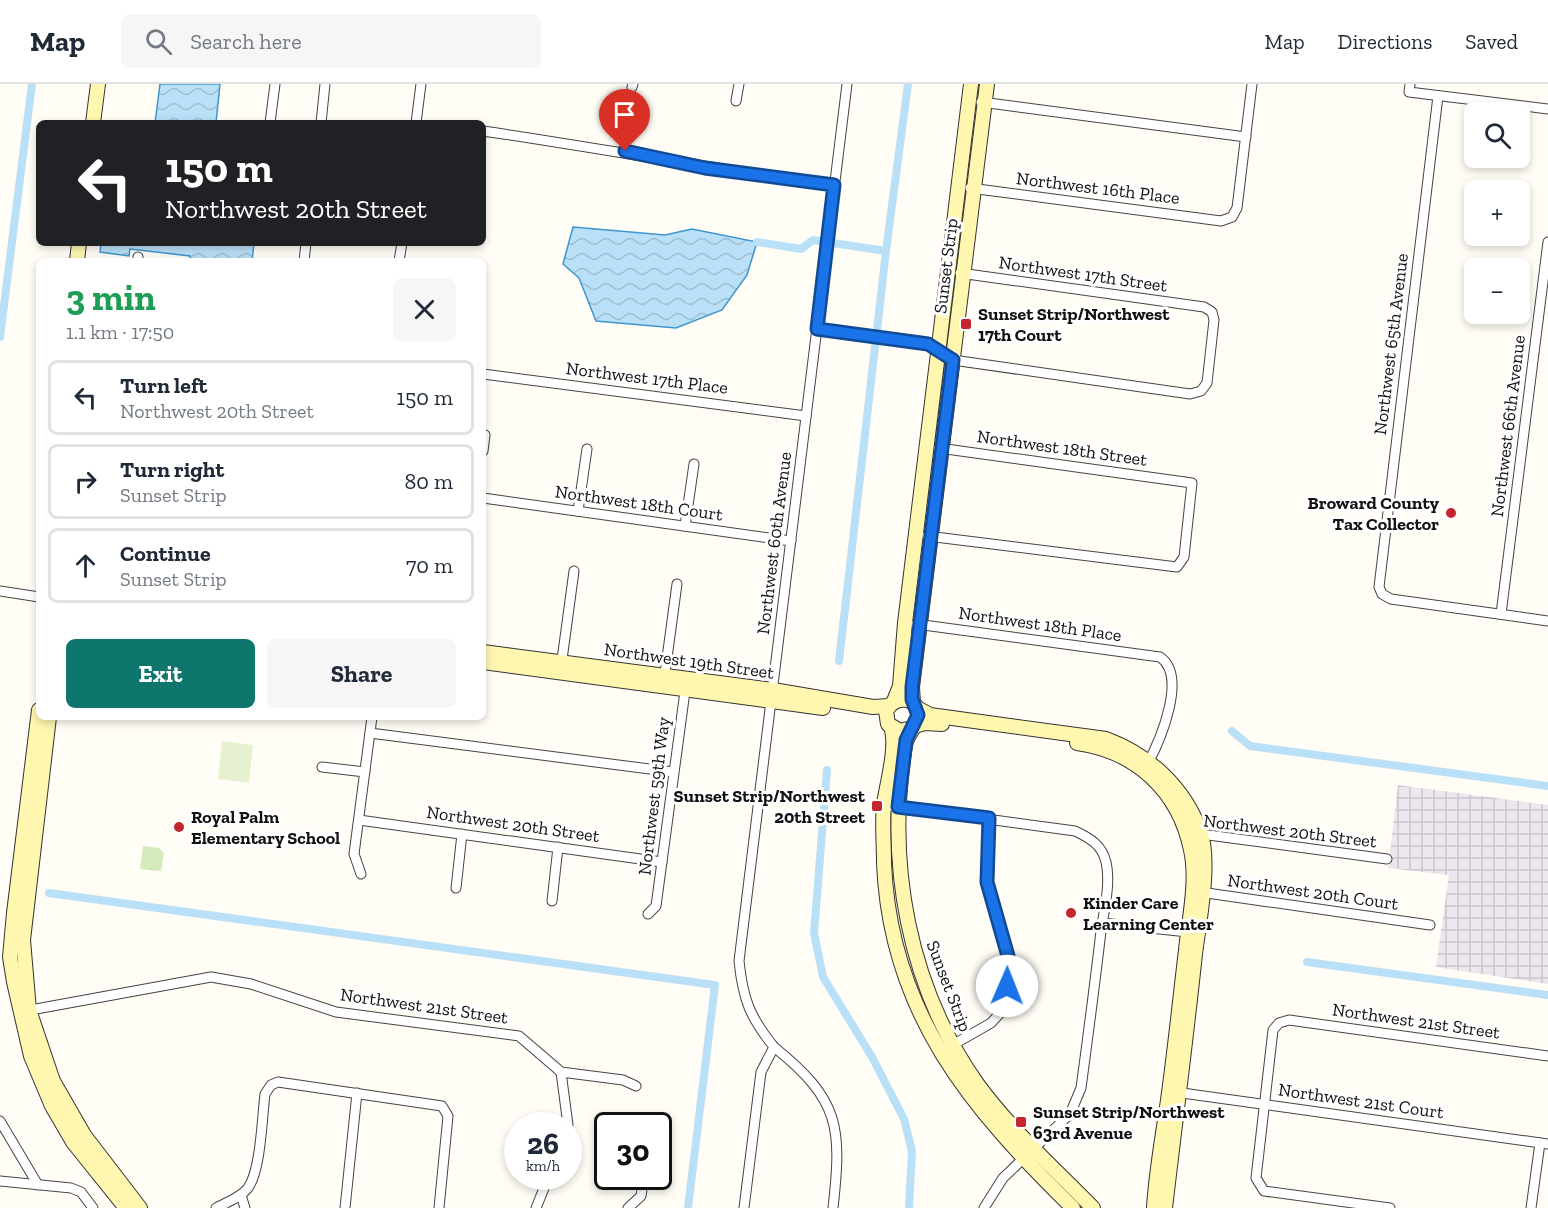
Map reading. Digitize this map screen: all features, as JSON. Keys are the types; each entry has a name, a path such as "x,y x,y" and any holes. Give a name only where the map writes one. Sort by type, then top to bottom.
{"street":[{"path":"93,120 98,84"},
{"path":"270,120 275,84"},
{"path":"321,120 325,84"},
{"path":"416,120 421,84"},
{"path":"736,101 739,84"},
{"name":"Northwest 60th Avenue","path":"833,1208 838,1166 834,1117 822,1094 800,1068 774,1047 752,1019 742,990 740,961 847,84"},
{"name":"Sunset Strip","path":"915,705 912,687 963,274 971,84"},
{"name":"Sunset Strip","path":"892,703 900,686 905,622 948,272 987,84"},
{"path":"969,101 1245,137 1252,84"},
{"path":"1409,88 1438,96 1548,109"},
{"name":"Northwest 65th Avenue","path":"1438,96 1379,587 1382,594 1391,599 1501,614"},
{"path":"486,131 640,153 728,171 834,185"},
{"name":"Northwest 16th Place","path":"966,187 1221,220 1232,217 1237,208 1245,137"},
{"name":"Northwest 66th Avenue","path":"1501,614 1548,242"},
{"name":"Northwest 17th Street","path":"948,272 1204,307 1212,312 1214,320 1207,383 1201,391 1190,394 953,360"},
{"path":"817,329 928,344 953,360"},
{"name":"Northwest 17th Place","path":"486,374 806,416"},
{"name":"Northwest 18th Street","path":"927,447 1192,483 1184,557 1177,567 932,536"},
{"path":"579,511 587,449"},
{"path":"685,526 694,464"},
{"name":"Northwest 18th Court","path":"486,498 791,541"},
{"path":"917,534 932,536"},
{"path":"561,668 574,571"},
{"path":"664,681 677,584"},
{"path":"0,591 36,597"},
{"path":"1501,614 1548,621"},
{"name":"Northwest 18th Place","path":"905,622 1160,657 1168,663 1172,672 1166,723 1147,765"},
{"name":"Northwest 19th Street","path":"486,653 561,668"},
{"name":"Northwest 19th Street","path":"486,662 561,668 873,707 892,703"},
{"name":"Northwest 59th Way","path":"648,914 656,906 686,684"},
{"name":"Northwest 19th Street","path":"772,695 877,716 889,725"},
{"path":"1147,765 1082,743 929,723 900,731 889,725 886,715 892,703 906,699 930,715 1106,739 1131,748 1147,765 1195,836 1192,854 1197,892 1174,1092 1154,1208"},
{"path":"913,727 918,715 915,705"},
{"path":"38,720 10,957 24,1011 31,1056 52,1106 73,1142 126,1208"},
{"path":"49,720 23,940 24,1011 58,1090 84,1135 140,1208"},
{"path":"361,874 354,854 372,720"},
{"name":"Sunset Strip","path":"889,725 893,741 891,806 885,873 890,915 901,961 920,1013 940,1052 967,1094 1022,1158 1073,1208"},
{"name":"Sunset Strip","path":"913,727 905,746 891,806 897,837 903,903 916,955 935,1008 952,1044 994,1106 1093,1208"},
{"path":"370,733 673,772"},
{"path":"322,767 365,772"},
{"path":"891,806 1075,831 1092,839 1101,849 1106,862 1108,877 1081,1088 1070,1114 1003,1178 984,1208"},
{"path":"940,1052 991,1023 1003,1010 1005,1002 1008,956 987,882 989,818"},
{"name":"Northwest 20th Street","path":"359,820 662,862"},
{"path":"456,888 462,834"},
{"name":"Northwest 20th Street","path":"1195,836 1387,859"},
{"path":"552,901 558,847"},
{"path":"1165,1208 1188,932 1197,892"},
{"name":"Northwest 20th Court","path":"1197,892 1430,925"},
{"path":"1102,923 1188,932"},
{"path":"901,961 916,955"},
{"name":"Northwest 21st Street","path":"24,1011 211,977 251,984 336,1012 519,1036 561,1072"},
{"name":"Northwest 21st Street","path":"1264,1104 1273,1030 1279,1023 1288,1020 1548,1056"},
{"path":"744,1208 761,1072 774,1047"},
{"path":"566,1112 561,1072 622,1080 636,1086"},
{"path":"216,1208 241,1195 249,1186 254,1173 265,1094 271,1085 278,1082 435,1103 447,1109 439,1208"},
{"name":"Northwest 21st Court","path":"1174,1092 1544,1144"},
{"path":"345,1208 357,1093"},
{"path":"1264,1104 1256,1178 1258,1186 1264,1191 1390,1208"},
{"path":"0,1121 38,1185"},
{"path":"1531,1208 1544,1144"},
{"path":"0,1181 71,1188 81,1192 93,1208"},
{"path":"536,1208 543,1190"},
{"path":"628,1208 641,1196 642,1190"},
{"path":"241,1195 245,1208"}],"shaded area":[{"path":"1398,785 1548,805 1548,984 1436,967 1449,875 1388,868"}],"green space":[{"path":"222,741 253,745 249,783 218,779"},
{"path":"143,846 159,848 164,853 161,871 140,869"}],"water":[{"path":"160,84 220,84 216,120 155,120"},
{"path":"573,227 665,235 692,229 757,242 747,275 722,310 676,328 596,321 579,278 563,264"},
{"path":"101,246 254,246 252,258 190,258 190,256 130,249 129,256 100,252"}],"waterway":[{"path":"0,337 32,84"},
{"path":"839,661 886,251 908,84"},
{"path":"757,242 801,249 813,240 886,251"},
{"path":"1232,731 1250,746 1548,786"},
{"path":"827,770 814,933 823,977 872,1057 904,1119 912,1151 909,1208"},
{"path":"49,893 715,985 688,1208"},
{"path":"1307,962 1548,995"}],"place":[{"name":"Sunset Strip/Northwest 17th Court","path":"966,324"},
{"name":"Broward County Tax Collector","path":"1451,513"},
{"name":"Sunset Strip/Northwest 20th Street","path":"877,806"},
{"name":"Royal Palm Elementary School","path":"179,827"},
{"name":"Kinder Care Learning Center","path":"1071,913"},
{"name":"Sunset Strip/Northwest 63rd Avenue","path":"1021,1122"}],"route":[{"path":"625,151 705,168 834,185 817,329 928,344 953,360 912,687 912,699 918,719 906,740 898,807 989,818 986,849 987,882 1008,956 1007,986"}]}
